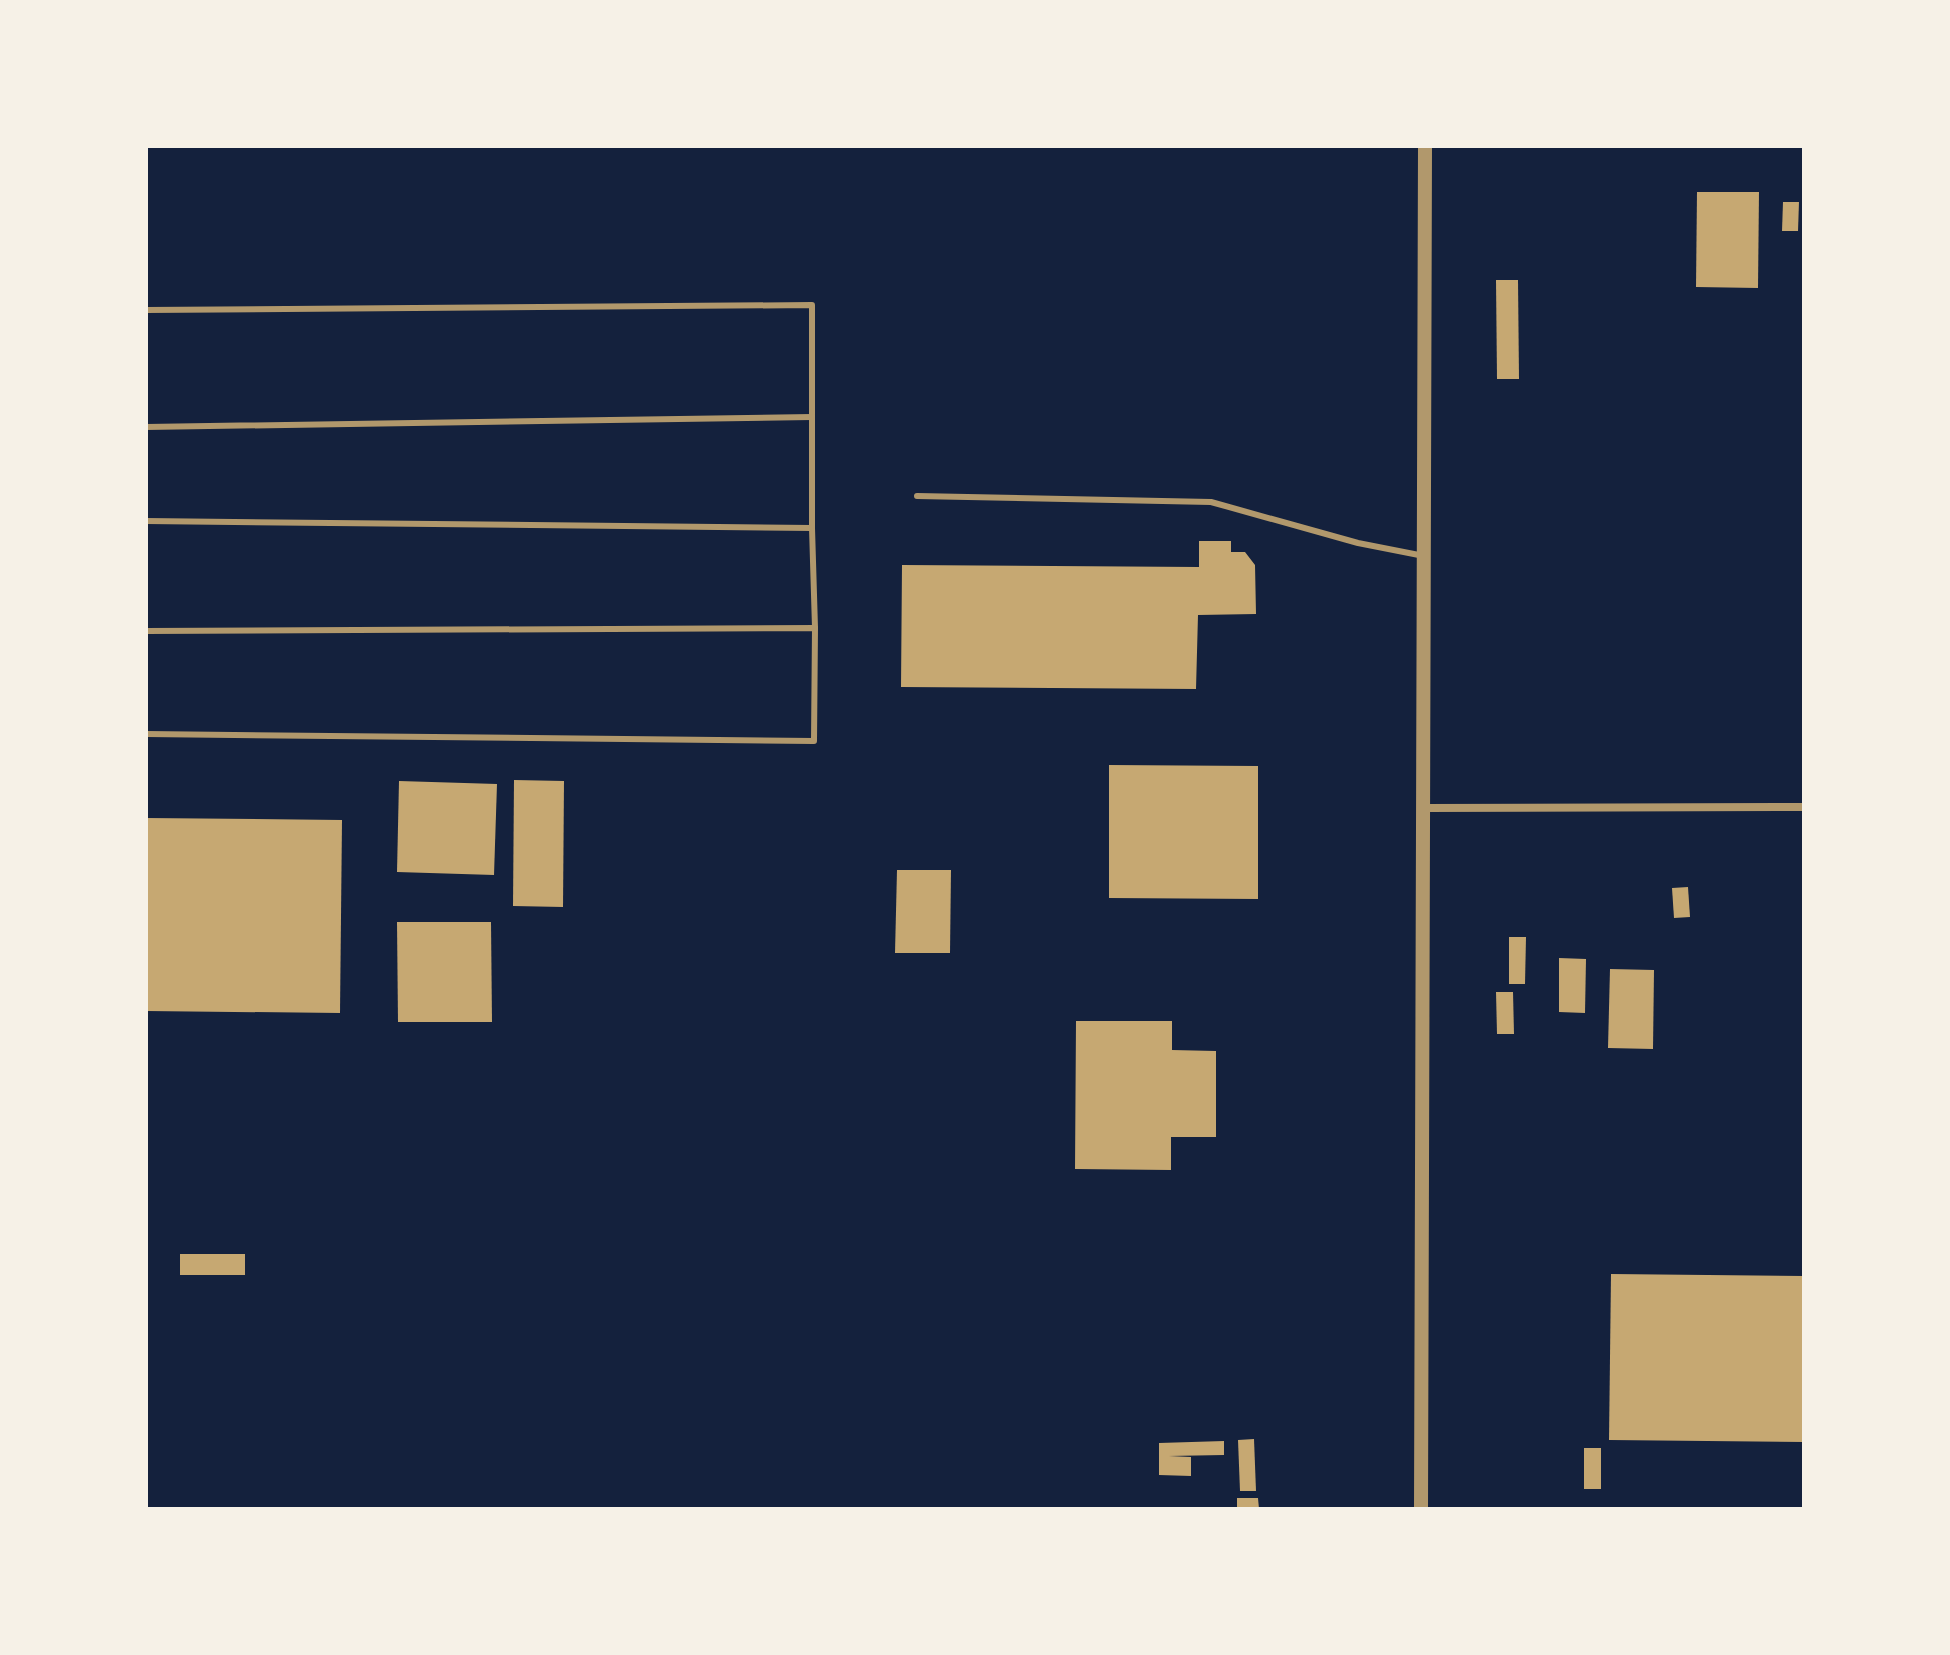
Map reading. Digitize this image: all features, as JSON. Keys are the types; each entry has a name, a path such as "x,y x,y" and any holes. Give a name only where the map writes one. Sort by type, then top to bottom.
{"street":[{"path":"1421,1509 1425,146"},
{"path":"1425,808 1804,807"}],"lane":[{"path":"146,310 812,305 815,628 814,741 146,734"},
{"path":"146,427 812,417"},
{"path":"917,496 1211,502 1358,543 1424,556"},
{"path":"146,521 812,528"},
{"path":"146,631 815,628"}],"building":[{"path":"1697,192 1759,192 1758,288 1696,287"},
{"path":"1783,202 1799,202 1798,231 1782,231"},
{"path":"1496,280 1518,280 1519,379 1497,379"},
{"path":"1199,541 1231,541 1231,552 1245,552 1255,565 1256,614 1198,615 1196,689 901,687 902,565 1199,567"},
{"path":"1109,765 1258,766 1258,899 1109,898"},
{"path":"514,780 564,781 563,907 513,906"},
{"path":"399,781 497,784 494,875 397,872"},
{"path":"146,818 342,820 340,1013 146,1011"},
{"path":"897,870 951,870 950,953 895,953"},
{"path":"1688,887 1690,917 1674,918 1672,888"},
{"path":"397,922 491,922 492,1022 398,1022"},
{"path":"1509,937 1526,937 1525,984 1509,984"},
{"path":"1559,958 1586,959 1585,1013 1559,1012"},
{"path":"1610,969 1654,970 1653,1049 1608,1048"},
{"path":"1496,992 1513,992 1514,1034 1497,1034"},
{"path":"1076,1021 1172,1021 1172,1050 1216,1051 1216,1137 1171,1137 1171,1170 1075,1169"},
{"path":"180,1254 245,1254 245,1275 180,1275"},
{"path":"1611,1274 1804,1276 1804,1442 1609,1440"},
{"path":"1254,1439 1256,1491 1240,1491 1238,1440"},
{"path":"1224,1441 1224,1455 1169,1456 1191,1457 1191,1476 1159,1475 1159,1443"},
{"path":"1584,1448 1601,1448 1601,1489 1584,1489"},
{"path":"1237,1498 1258,1498 1259,1509 1237,1509"}]}
